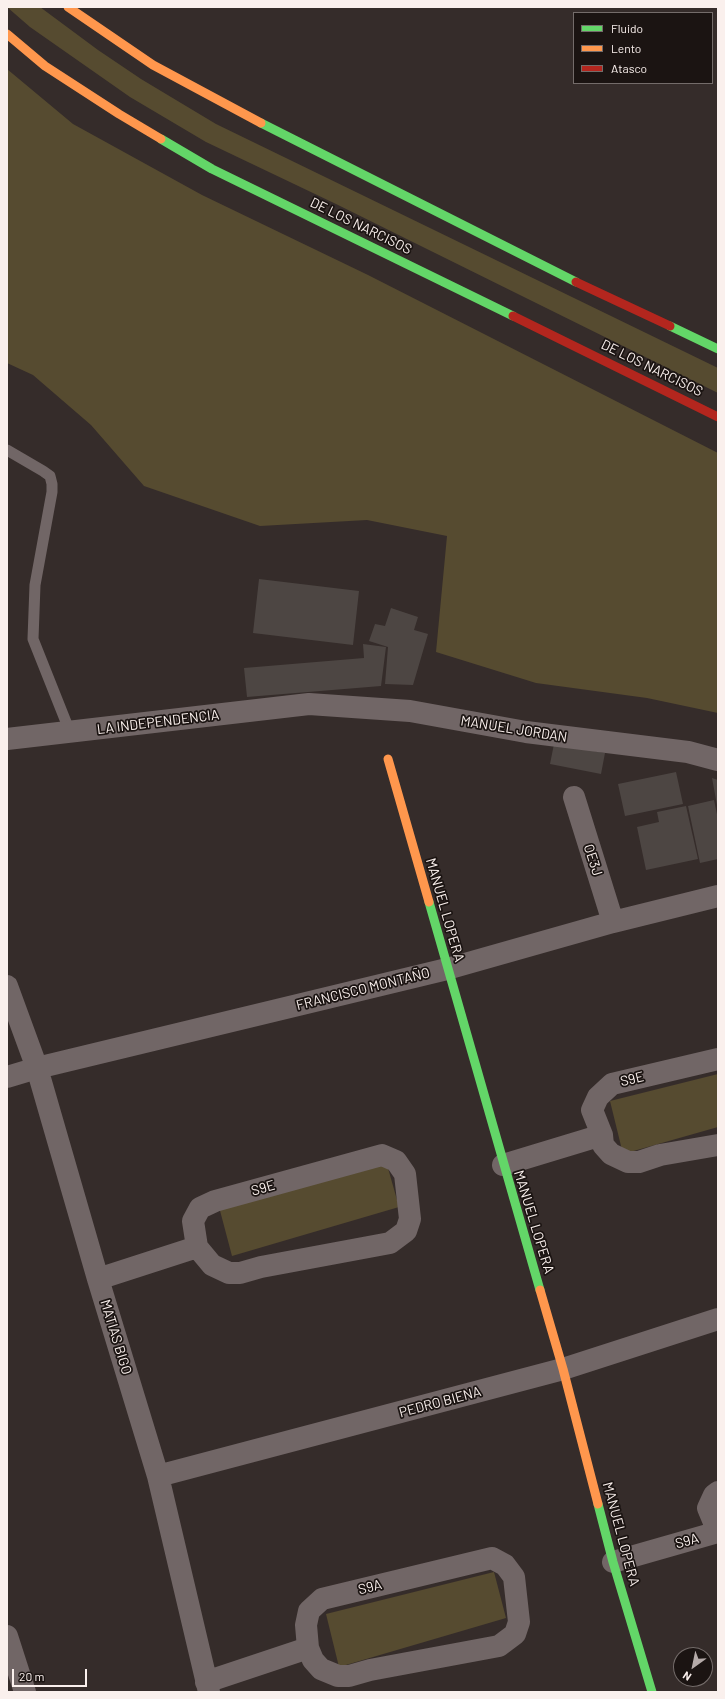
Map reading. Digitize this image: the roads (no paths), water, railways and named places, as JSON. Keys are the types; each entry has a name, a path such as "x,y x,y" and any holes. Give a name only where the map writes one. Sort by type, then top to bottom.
{"main road":[{"path":"68,7 153,65 238,112 576,282 718,349"},
{"name":"DE LOS NARCISOS","path":"7,34 44,66 119,114 212,169 718,417"},
{"name":"MANUEL LOPERA","path":"388,760 503,1165 563,1369 613,1562 652,1692"}],"street":[{"name":"LA INDEPENDENCIA","path":"7,739 309,704"},
{"name":"MANUEL JORDAN","path":"309,704 410,711 526,732 688,752 718,760"},
{"name":"OE3J","path":"574,797 613,922"},
{"name":"FRANCISCO MONTAÑO","path":"7,1077 37,1068 447,969 613,922 718,896"},
{"name":"MATIAS BIGO","path":"7,986 37,1068 98,1279 158,1476 208,1687"},
{"name":"S9E","path":"718,1059 612,1084 598,1097 592,1110 602,1135 603,1145 611,1154 628,1162 639,1162 660,1155 718,1145"},
{"path":"503,1165 602,1135"},
{"name":"S9E","path":"382,1155 396,1161 405,1174 410,1219 406,1231 390,1243 261,1267 240,1273 229,1272 212,1265 197,1247 193,1221 200,1208 214,1201 382,1155"},
{"path":"98,1279 197,1247"},
{"name":"PEDRO BIENA","path":"158,1476 563,1369 718,1319"},
{"name":"S9A","path":"613,1562 718,1532 708,1508 714,1495 718,1492"},
{"name":"S9A","path":"492,1558 505,1565 514,1577 519,1622 515,1634 500,1646 370,1670 349,1676 338,1676 321,1669 313,1660 308,1648 306,1625 308,1611 322,1599 492,1558"},
{"path":"7,1636 25,1692"},
{"path":"208,1687 308,1648"}],"lane":[{"path":"7,450 50,476 52,484 52,492 35,585 33,639 70,732"}]}
